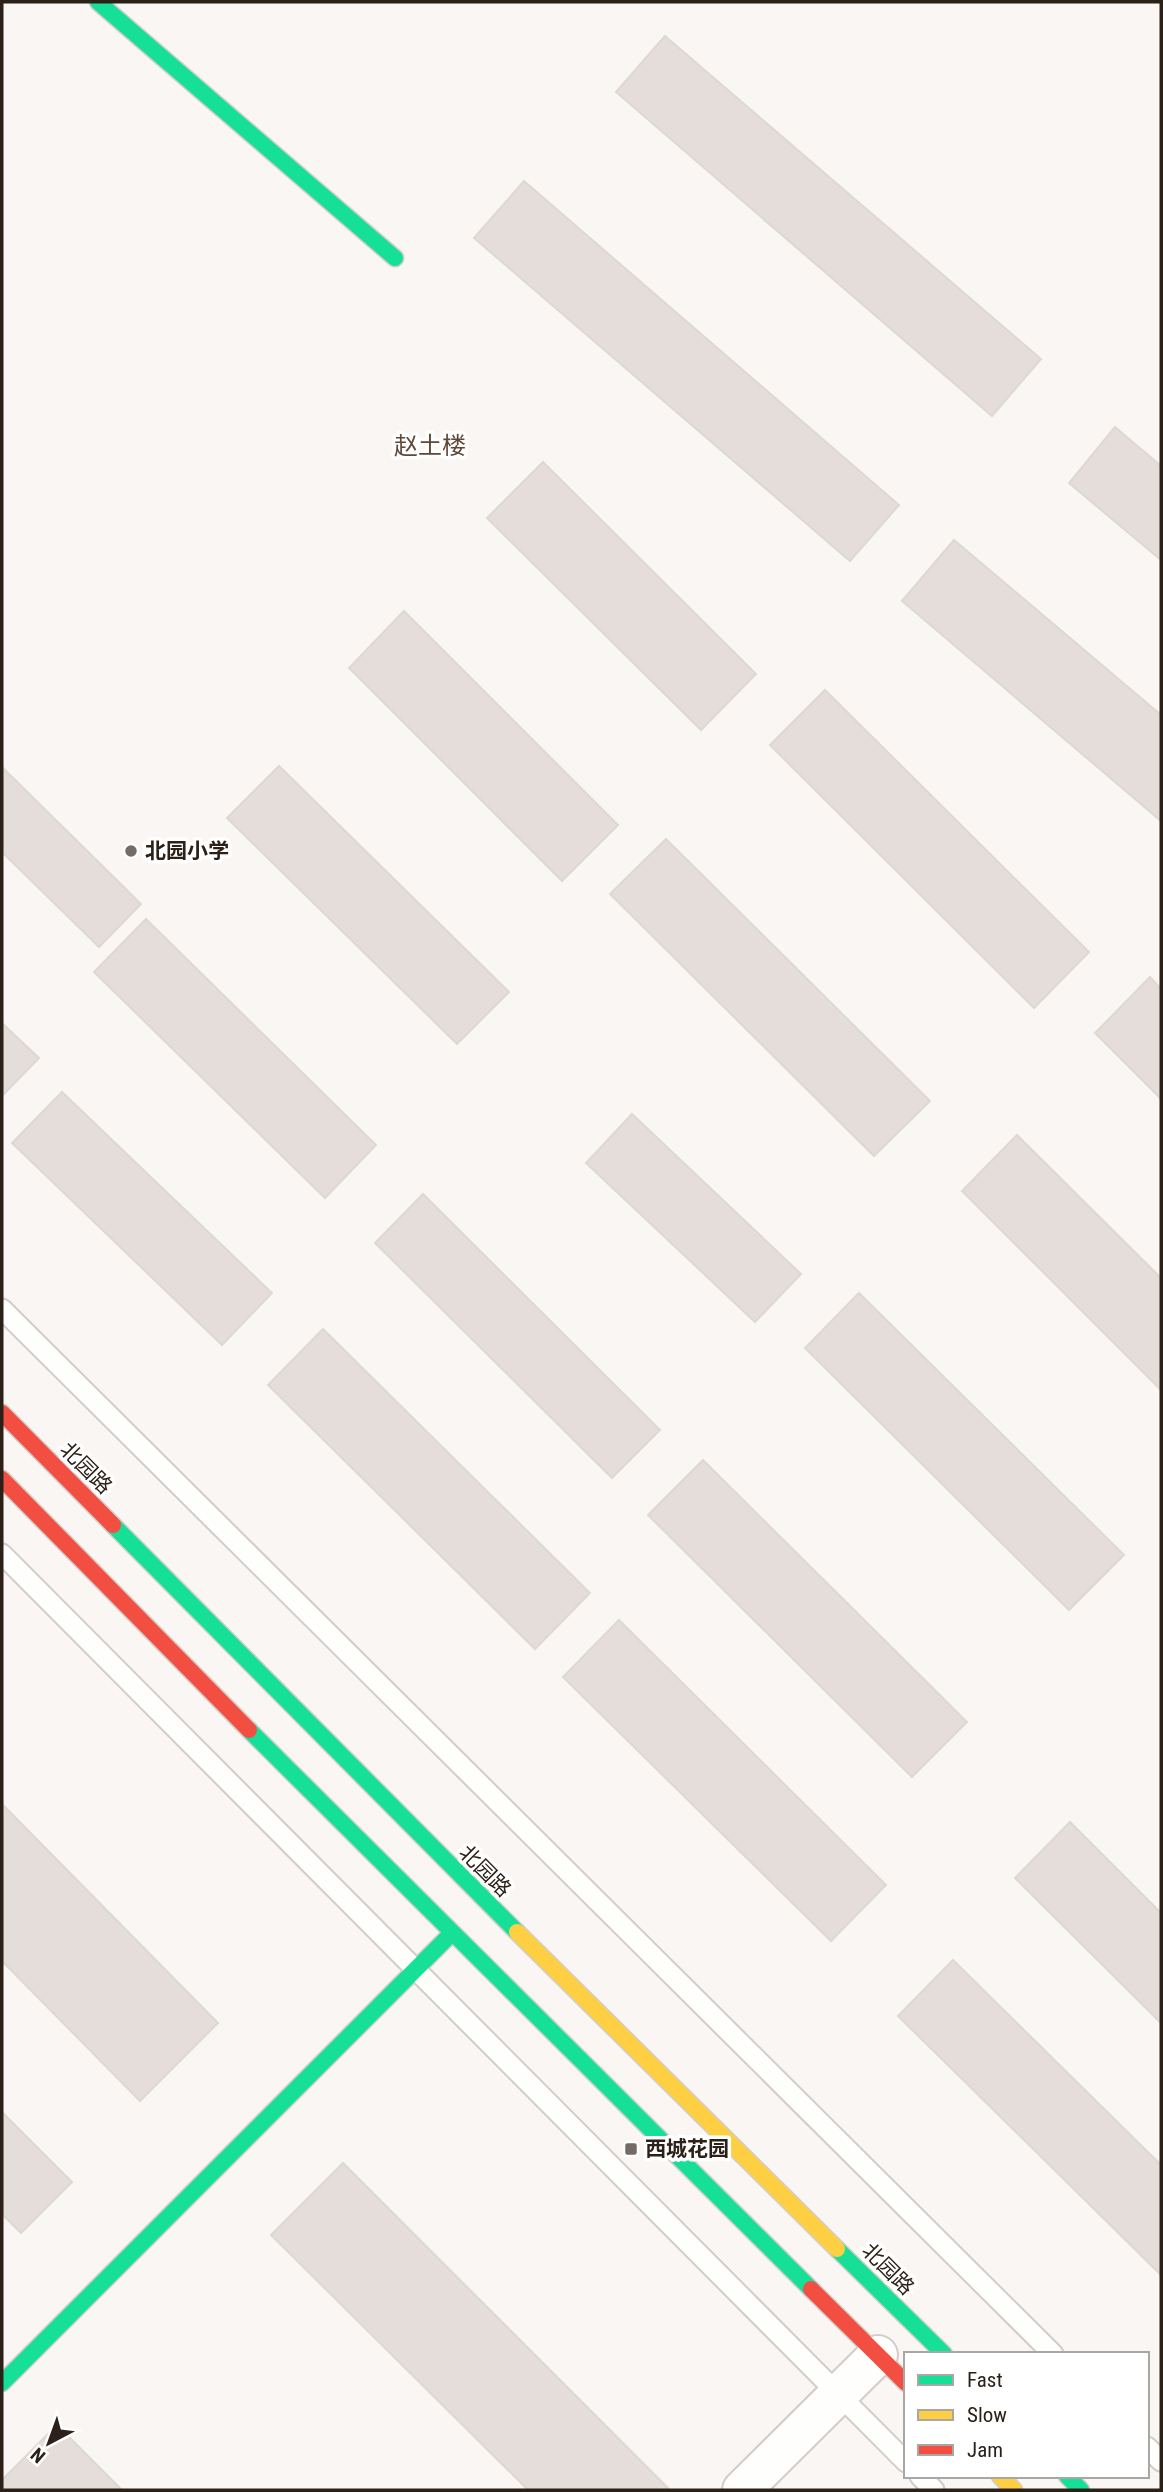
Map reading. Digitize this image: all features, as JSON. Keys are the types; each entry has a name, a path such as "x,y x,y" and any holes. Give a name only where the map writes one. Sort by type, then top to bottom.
{"main road":[{"path":"98,2 395,258"},
{"name":"北园路","path":"2,1413 483,1899 942,2352"},
{"path":"6,1491 904,2381"},
{"path":"2,2383 451,1934"}],"street":[{"path":"742,2490 878,2355"}],"lane":[{"path":"2,1309 1051,2352"},
{"path":"2,1553 904,2460"}],"building":[{"path":"665,36 1041,359 992,416 616,92"},
{"path":"524,181 899,505 850,561 474,238"},
{"path":"1115,427 1161,466 1161,560 1069,483"},
{"path":"543,462 756,674 701,730 487,518"},
{"path":"954,540 1161,715 1161,821 902,601"},
{"path":"404,611 618,825 562,881 349,668"},
{"path":"825,690 1089,952 1034,1008 770,745"},
{"path":"279,766 509,992 457,1044 227,818"},
{"path":"2,767 141,904 99,947 2,852"},
{"path":"666,839 930,1101 874,1156 610,894"},
{"path":"146,919 376,1145 325,1198 94,972"},
{"path":"1150,977 1161,989 1161,1099 1095,1033"},
{"path":"2,1025 39,1058 2,1096"},
{"path":"62,1092 272,1293 222,1345 12,1143"},
{"path":"632,1114 801,1274 755,1322 586,1163"},
{"path":"1017,1135 1161,1278 1161,1390 962,1191"},
{"path":"423,1194 660,1430 612,1478 375,1243"},
{"path":"859,1293 1124,1555 1069,1610 805,1348"},
{"path":"323,1329 590,1593 535,1649 268,1385"},
{"path":"703,1460 967,1722 912,1777 648,1515"},
{"path":"619,1620 886,1885 831,1941 563,1677"},
{"path":"2,1804 218,2023 140,2101 2,1961"},
{"path":"1070,1822 1161,1913 1161,2023 1015,1878"},
{"path":"953,1960 1161,2165 1161,2275 898,2016"},
{"path":"2,2112 72,2182 21,2233 2,2214"},
{"path":"343,2163 668,2488 666,2490 528,2490 271,2235"},
{"path":"57,2425 122,2490 2,2490 2,2480"}],"traffic: fast":[{"path":"98,2 395,258"},
{"path":"113,1525 517,1932"},
{"path":"249,1730 811,2289"},
{"path":"2,2383 451,1934"},
{"path":"837,2249 942,2352"},
{"path":"1069,2478 1081,2490"}],"traffic: slow":[{"path":"517,1932 837,2249"},
{"path":"1002,2478 1014,2490"}],"traffic: jam":[{"path":"2,1413 113,1525"},
{"path":"2,1479 249,1730"},
{"path":"811,2289 904,2381"}],"place":[{"name":"北园小学","path":"131,851"},
{"name":"西城花园","path":"631,2149"}],"district":[{"name":"赵土楼","path":"430,446"}]}
